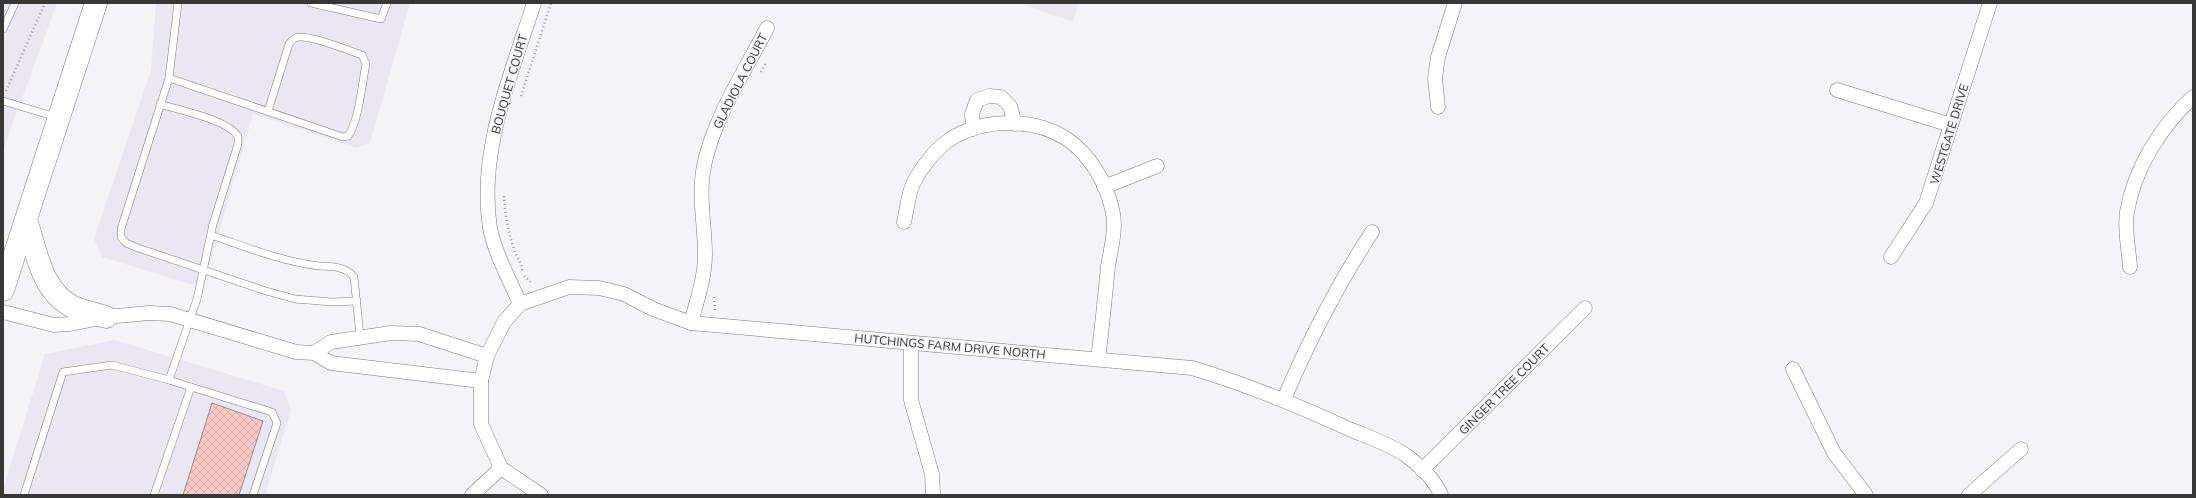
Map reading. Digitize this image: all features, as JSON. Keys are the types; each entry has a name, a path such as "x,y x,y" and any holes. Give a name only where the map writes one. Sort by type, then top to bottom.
{"main road":[{"path":"3,290 96,3"},
{"path":"26,220 45,280 54,292 74,307 106,317"}],"street":[{"name":"BOUQUET COURT","path":"520,304 490,229 488,196 496,123 534,3"},
{"path":"1438,107 1435,78 1438,57 1455,3"},
{"name":"WESTGATE DRIVE","path":"1891,257 1926,204 1990,3"},
{"name":"GLADIOLA COURT","path":"691,323 704,275 705,254 702,204 704,167 716,126 767,28"},
{"path":"1837,90 1951,125"},
{"path":"973,129 972,114 977,100 989,96 1001,97 1010,106 1015,124"},
{"path":"2130,267 2127,214 2133,185 2150,151 2168,123 2193,97"},
{"path":"904,222 913,185 930,158 949,140 973,129 994,124 1015,124 1047,130 1067,139 1094,166 1113,210 1113,233 1098,359"},
{"path":"1104,187 1157,166"},
{"path":"1284,399 1314,331 1343,277 1372,232"},
{"name":"HUTCHINGS FARM DRIVE NORTH","path":"501,468 481,424 481,380 487,356 504,322 520,304 569,287 599,288 624,294 653,308 691,323 1192,368 1236,381 1284,399 1407,456 1438,488 1441,495"},
{"name":"GINGER TREE COURT","path":"1422,470 1585,308"},
{"path":"3,312 54,325 70,324 106,317 156,313 170,314 190,318 296,352 314,353 331,363 481,380"},
{"path":"314,353 331,342 391,332 419,334 487,356"},
{"path":"912,343 911,400 932,474 933,495"},
{"path":"1793,369 1834,453 1866,495"},
{"path":"1969,495 2021,449"},
{"path":"472,495 501,468 541,495"}],"lane":[{"path":"3,29 15,3"},
{"path":"178,3 169,78 121,229 120,237 126,243 138,248 295,299 332,302 357,301"},
{"path":"311,3 382,19 386,3"},
{"path":"169,78 343,137 348,136 355,120 366,64 365,59 362,55 309,38 299,37 294,39 289,44 268,111"},
{"path":"4,98 59,118"},
{"path":"160,104 220,123 233,129 238,136 238,144 211,235 197,299 169,380"},
{"path":"211,235 289,261 337,267 349,272 354,277 360,336"},
{"path":"24,495 63,372 112,365 169,380 272,412 277,423 253,495"},
{"path":"154,495 191,387"}],"path":[{"path":"4,98 45,3"},
{"path":"520,98 551,3"},
{"path":"758,77 765,62"},
{"path":"503,192 509,233 514,252 522,267 522,274 533,284"},
{"path":"715,311 716,289"}],"shaded area":[{"path":"3,3 57,3 3,150"},
{"path":"156,3 410,3 370,143 356,148 253,114 203,288 102,257 94,239 151,70"},
{"path":"1018,3 1079,3 1073,22"},
{"path":"115,340 284,391 291,410 265,495 3,495 3,489 45,354"}],"building":[{"path":"212,403 263,421 239,495 183,495"}]}
